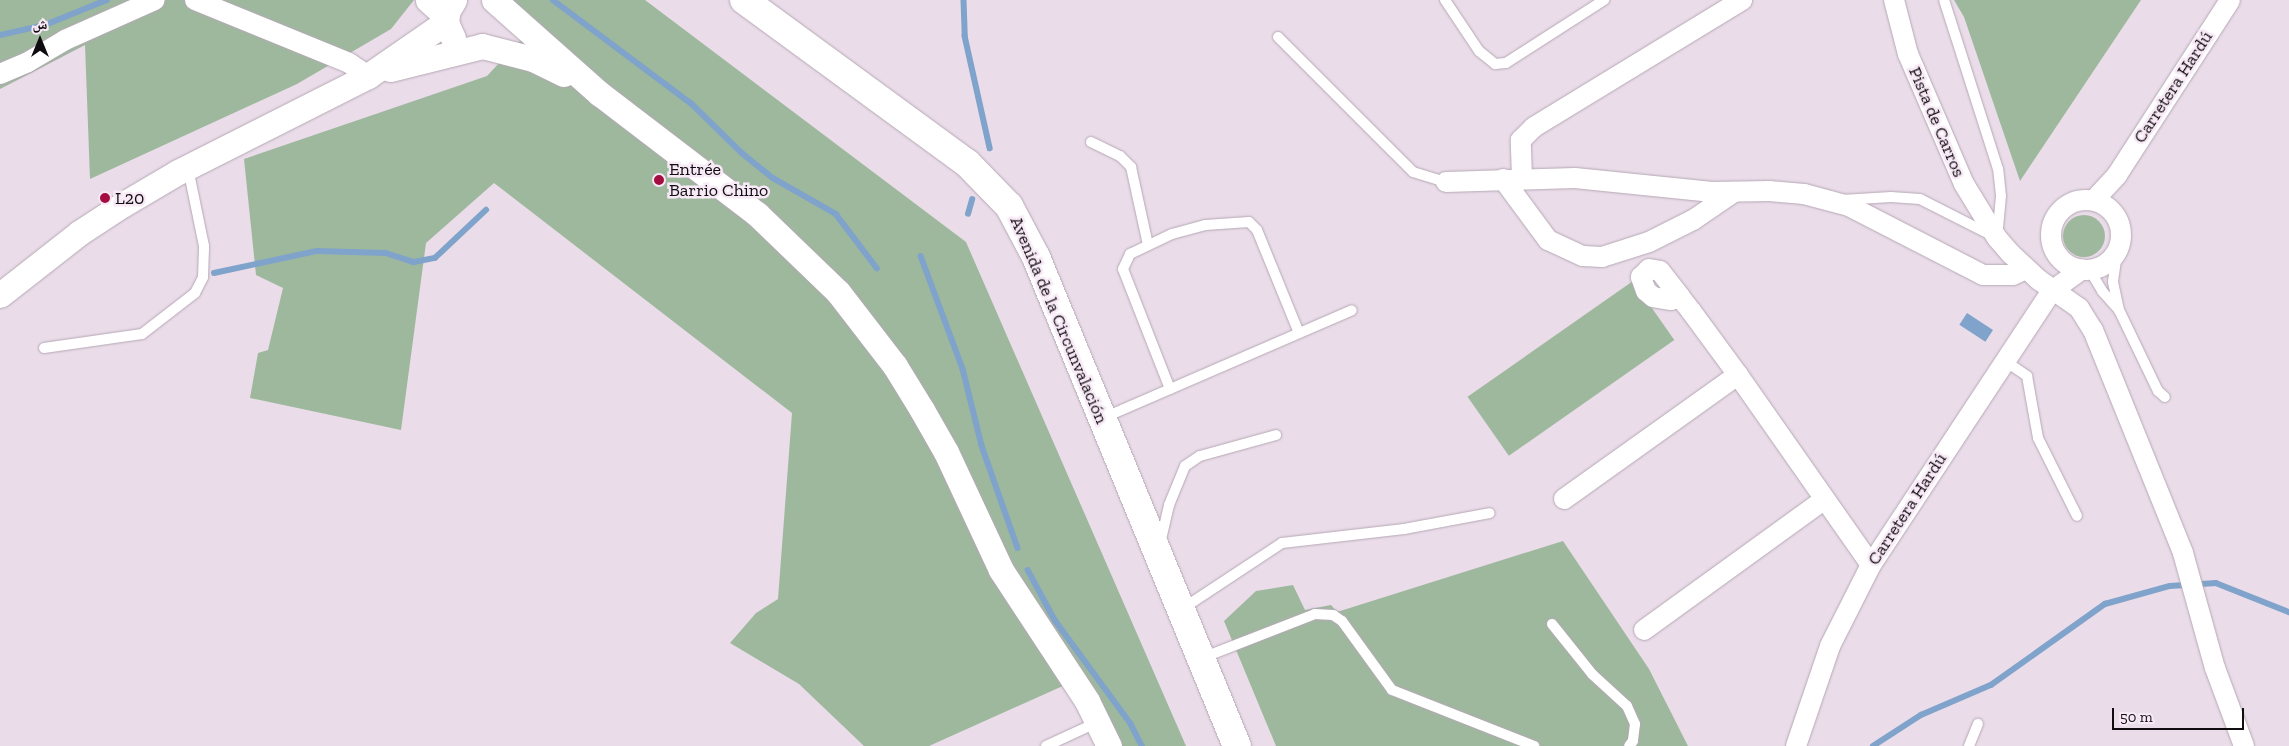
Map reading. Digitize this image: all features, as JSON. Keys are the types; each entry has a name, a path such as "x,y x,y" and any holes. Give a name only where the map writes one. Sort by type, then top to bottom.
{"main road":[{"name":"Avenida de la Circunvalación","path":"744,0 967,163 995,188 1028,239 1237,746"}],"street":[{"path":"0,74 28,62 65,40 155,0"},
{"path":"195,0 349,63 368,76 476,47 497,36 501,27 497,4"},
{"path":"428,0 449,13 456,41 533,59 600,94"},
{"path":"1734,192 1694,220 1649,242 1602,257 1583,256 1548,240 1512,179 1522,140 1534,127 1742,0"},
{"name":"Pista de Carros","path":"1894,0 1908,54 1953,164 1997,238 2026,269 2052,291 2079,308 2093,330 2183,553 2196,593 2215,668 2244,746"},
{"name":"Carretera Hardú","path":"2094,200 2117,175 2230,0"},
{"path":"497,4 600,94 757,214 838,292 908,388 946,452 1001,570 1098,722 1109,746"},
{"path":"0,295 79,232 188,167 368,76 449,13"},
{"name":"Carretera Hardú","path":"2113,212 2117,175"},
{"path":"1446,182 1575,178 1734,192 1787,192 1836,202 1983,275 2005,276 2026,269"},
{"path":"2052,291 2052,227 2061,210 2078,200 2094,200 2113,212 2122,233 2117,253 2105,265 2086,269 2067,264 2053,246"},
{"name":"Carretera Hardú","path":"1796,746 1828,652 1870,565 2052,291 2086,269"},
{"path":"1680,296 1738,375 1870,565"},
{"path":"1564,499 1738,375"},
{"path":"1644,630 1825,499"}],"lane":[{"path":"1445,0 1479,51 1495,64 1506,63 1604,0"},
{"path":"1836,202 1855,197 1920,200 1997,238 2001,196 1998,169 1944,0"},
{"path":"1278,37 1413,172 1446,182"},
{"path":"1091,142 1120,156 1130,167 1148,246"},
{"path":"44,348 142,334 195,293 203,277 204,246 188,167"},
{"path":"1170,389 1123,268 1130,254 1172,234 1205,225 1249,222 1257,230 1299,333"},
{"path":"2117,253 2113,282 2118,310"},
{"path":"2086,269 2118,310 2158,391 2165,397"},
{"path":"1102,418 1352,310"},
{"path":"2005,361 2027,376 2038,438 2077,516"},
{"path":"1158,554 1170,505 1185,466 1200,456 1276,436"},
{"path":"1181,610 1282,542 1404,529 1490,513"},
{"path":"1201,658 1315,614 1332,615 1342,621 1392,690 1534,746"},
{"path":"1552,624 1592,674 1627,706 1635,724 1633,741 1629,746"},
{"path":"1046,746 1098,722"},
{"path":"1969,746 1978,724"}],"green space":[{"path":"0,0 414,0 391,29 297,84 90,179 85,45 0,89"},
{"path":"503,0 645,0 966,242 1186,746 1110,746 1085,676 929,746 864,746 799,684 730,643 756,613 778,599 792,413 494,183 426,243 401,430 250,398 258,353 268,350 283,288 256,275 244,159 487,76 536,24"},
{"path":"1954,0 2141,0 2020,181 1964,17"},
{"path":"2084,215 2099,221 2105,236 2099,251 2084,257 2069,251 2063,236 2069,221"},
{"path":"1633,281 1674,340 1509,456 1468,397"},
{"path":"1563,541 1649,669 1688,746 1276,746 1224,621 1256,591 1293,585 1305,610 1331,605 1337,612"}],"water":[{"path":"1967,313 1993,330 1985,342 1959,325"}],"waterway":[{"path":"0,35 45,25 107,0"},
{"path":"553,0 692,104 742,153 773,178 836,214 877,268"},
{"path":"964,0 965,36 990,148"},
{"path":"968,214 972,200"},
{"path":"214,273 317,251 386,253 414,262 435,258 486,210"},
{"path":"921,256 963,369 982,446 1018,548"},
{"path":"1028,570 1055,620 1131,724 1142,746"},
{"path":"1873,746 1921,715 1991,685 2105,604 2170,586 2216,583 2289,612"}],"place":[{"name":"Entrée Barrio Chino","path":"659,180"},
{"name":"L20","path":"105,198"}]}
